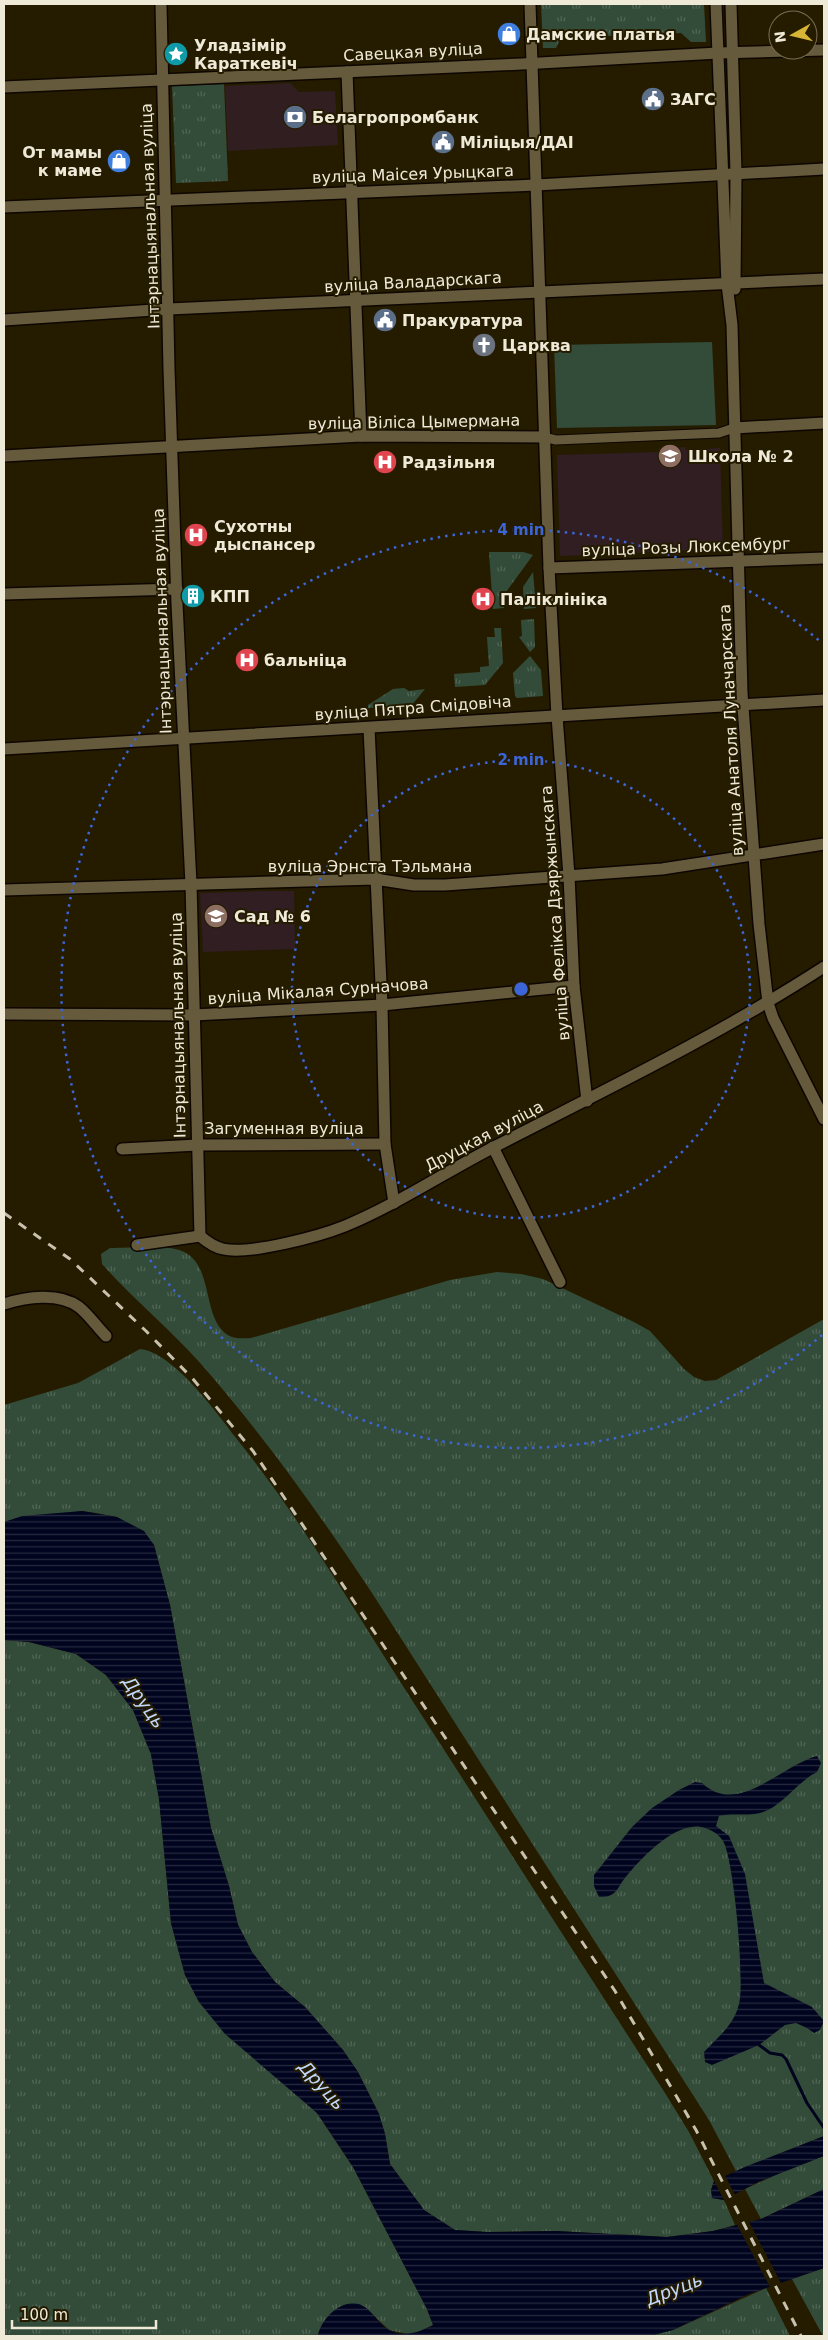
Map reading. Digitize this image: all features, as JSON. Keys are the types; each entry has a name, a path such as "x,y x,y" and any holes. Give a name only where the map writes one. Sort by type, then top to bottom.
{"street":[{"name":"Інтэрнацыянальная вуліца","path":"161,4 172,446 191,884 200,1236"},
{"name":"вуліца Фелікса Дзяржынскага","path":"530,4 543,437 549,568 557,716 569,876 574,986 587,1100"},
{"name":"вуліца Анатоля Луначарскага","path":"716,4 723,173 731,283 743,703 754,854 768,1003 824,1119"},
{"name":"вуліца Анатоля Луначарскага","path":"731,4 736,173 731,283"},
{"name":"Савецкая вуліца","path":"4,87 532,63 718,52 824,50"},
{"path":"346,72 361,436"},
{"name":"вуліца Маісея Урыцкага","path":"4,207 536,185 723,173 824,169"},
{"name":"вуліца Валадарскага","path":"4,320 169,309 824,279"},
{"name":"вуліца Віліса Цымермана","path":"4,456 361,436 543,437 556,440 719,433 734,428 824,423"},
{"name":"вуліца Розы Люксембург","path":"549,568 824,558"},
{"path":"4,594 177,589"},
{"name":"вуліца Пятра Смідовіча","path":"4,749 370,728 743,703 824,700"},
{"path":"370,728 375,879 382,1005 385,1144 394,1203"},
{"name":"вуліца Эрнста Тэльмана","path":"4,890 375,879 414,885 445,885 662,869 824,844"},
{"name":"Друцкая вуліца","path":"200,1236 210,1244 223,1249 255,1248 344,1226 394,1203 494,1147 587,1100 768,1003 824,967"},
{"name":"вуліца Мікалая Сурначова","path":"4,1014 194,1015 382,1005 574,986"},
{"name":"Загуменная вуліца","path":"122,1149 197,1145 385,1144"},
{"path":"494,1147 560,1282"},
{"path":"137,1245 200,1236"},
{"path":"4,1304 33,1298 55,1298 78,1307 106,1336"}],"shaded area":[{"path":"290,83 299,92 335,91 338,145 228,151 225,86"},
{"path":"685,447 686,450 720,448 723,549 560,556 557,455 659,452 659,448"},
{"path":"294,891 295,949 203,952 200,893"}],"green space":[{"path":"541,4 704,4 706,42 691,42 681,33 561,38 556,48 543,48"},
{"path":"224,84 228,181 176,183 172,86"},
{"path":"712,342 716,425 557,428 554,345"},
{"path":"489,552 523,552 533,555 503,596 504,608 493,609"},
{"path":"533,572 536,608 524,609 523,587"},
{"path":"534,619 535,647 530,652 519,637 522,636 521,620"},
{"path":"494,628 501,628 503,663 485,685 455,687 454,674 480,672 480,667 489,666 487,637 495,637"},
{"path":"530,656 541,670 543,696 517,698 515,696 513,673"},
{"path":"404,688 409,691 425,689 411,706 368,708 368,705 393,689"},
{"path":"163,1247 179,1250 191,1256 199,1266 204,1279 215,1319 222,1330 237,1338 251,1338 450,1280 497,1272 521,1274 543,1279 650,1331 684,1369 694,1377 705,1381 716,1380 824,1319 824,2136 736,2171 709,2120 352,1563 311,1504 224,1391 189,1351 102,1264 101,1254 110,1248"},
{"path":"140,1349 153,1353 166,1361 193,1385 260,1468 304,1531 665,2093 689,2132 714,2181 711,2190 712,2198 724,2200 735,2225 713,2231 667,2237 556,2231 487,2232 455,2230 424,2210 390,2164 385,2134 379,2114 358,2072 343,2050 305,2007 275,1982 252,1952 238,1925 229,1886 211,1828 170,1605 154,1545 117,1517 96,1513 82,1511 4,1522 4,1405 78,1383"},
{"path":"4,1640 29,1642 76,1654 106,1675 133,1710 151,1754 159,1799 171,1923 185,1975 199,2002 317,2113 353,2167 427,2309 433,2325 412,2335 389,2330 365,2307 319,2331 318,2336 4,2336"},
{"path":"824,2156 824,2189 761,2219 745,2189 799,2164"},
{"path":"824,2268 824,2336 823,2336 792,2279"},
{"path":"766,2288 790,2336 649,2336 673,2330"}],"water":[{"name":"Друць","path":"82,1511 117,1517 144,1531 154,1545 170,1605 211,1828 229,1886 238,1925 252,1952 275,1982 305,2007 343,2050 358,2072 379,2114 385,2134 390,2164 424,2210 455,2230 487,2232 556,2231 667,2237 713,2231 761,2219 824,2189 824,2268 749,2294 673,2330 649,2336 318,2336 329,2315 343,2305 351,2303 359,2304 366,2308 389,2330 400,2334 423,2330 433,2325 427,2309 353,2167 317,2113 225,2034 199,2002 185,1975 171,1923 159,1799 151,1754 133,1710 106,1675 76,1654 29,1642 4,1640 4,1522 22,1516"},
{"path":"817,1756 821,1763 817,1772 775,1806 756,1814 719,1816 716,1826 729,1836 745,1874 764,1983 812,2007 824,2021 820,2030 814,2033 796,2023 785,2025 759,2045 712,2065 705,2062 704,2052 725,2030 737,2011 741,1972 731,1871 723,1841 714,1832 701,1827 680,1830 649,1852 616,1891 607,1896 599,1897 594,1886 594,1875 632,1827 652,1808 679,1790 695,1782 702,1783 716,1792 730,1795 744,1792 759,1786 803,1761"},
{"path":"824,2136 824,2156 758,2182 724,2200 712,2198 711,2190 714,2181"}],"pier":[{"path":"724,2174 736,2196 725,2202 713,2179"},
{"path":"748,2220 782,2285 771,2289 736,2223"}],"waterway":[{"path":"759,2045 770,2053 782,2055 786,2059 807,2103 824,2128"}],"railway":[{"path":"4,1213 70,1259 146,1331 193,1379 253,1451 615,1991 696,2130 801,2336"}],"place":[{"name":"Дамские платья","path":"509,34"},
{"name":"Уладзімір Караткевіч","path":"176,54"},
{"name":"ЗАГС","path":"653,99"},
{"name":"Белагропромбанк","path":"295,117"},
{"name":"Міліцыя/ДАІ","path":"443,142"},
{"name":"От мамы к маме","path":"119,161"},
{"name":"Пракуратура","path":"385,320"},
{"name":"Царква","path":"484,345"},
{"name":"Школа № 2","path":"670,456"},
{"name":"Радзільня","path":"385,462"},
{"name":"Сухотны дыспансер","path":"196,535"},
{"name":"КПП","path":"193,596"},
{"name":"Паліклініка","path":"483,599"},
{"name":"бальніца","path":"247,660"},
{"name":"Сад № 6","path":"216,916"}]}
